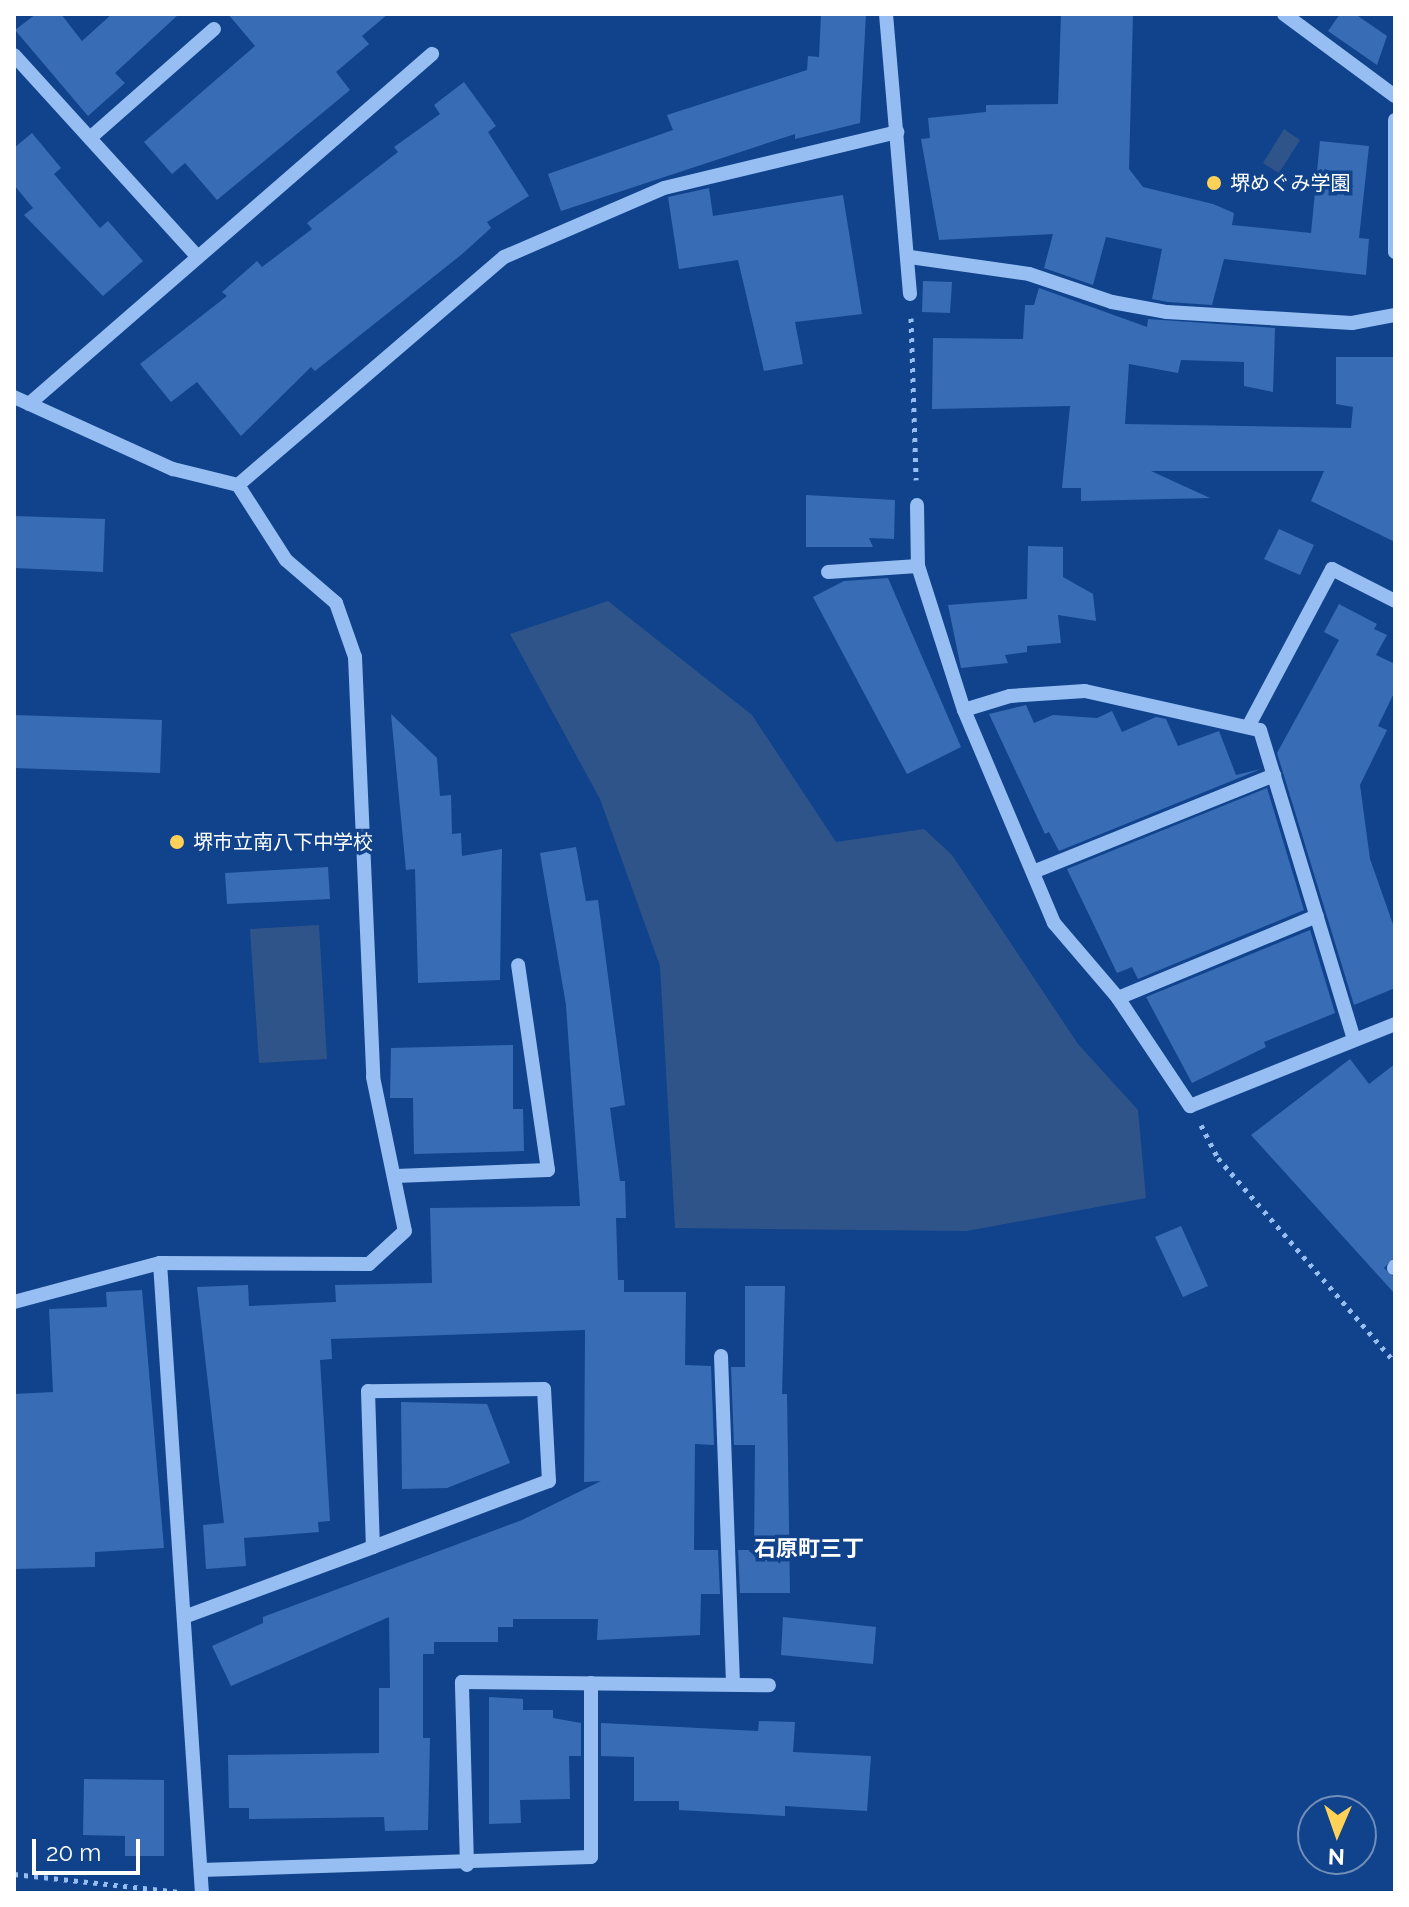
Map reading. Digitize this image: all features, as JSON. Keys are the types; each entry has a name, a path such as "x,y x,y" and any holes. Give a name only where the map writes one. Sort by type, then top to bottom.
{"street":[{"path":"886,14 910,257 910,294"},
{"path":"1284,14 1395,96"},
{"path":"90,138 214,29"},
{"path":"29,404 432,54"},
{"path":"14,55 198,257"},
{"path":"1395,120 1395,252"},
{"path":"238,485 504,257 664,188 897,132"},
{"path":"910,257 1029,274 1112,302 1167,312 1352,323 1395,315"},
{"path":"14,397 173,469 238,485 286,560 336,603 355,657 373,1077 405,1231 369,1264 160,1263 14,1302"},
{"path":"917,505 918,566 964,710 1054,923 1118,998 1190,1106 1395,1024"},
{"path":"828,572 918,566"},
{"path":"1248,727 1332,569 1395,601"},
{"path":"964,710 1010,696 1085,691 1260,730 1354,1039"},
{"path":"1033,872 1274,775"},
{"path":"1118,998 1317,916"},
{"path":"396,1176 548,1170 518,965"},
{"path":"160,1263 202,1893"},
{"path":"721,1356 733,1684"},
{"path":"184,1617 373,1547 549,1481 544,1389 368,1391 373,1547"},
{"path":"467,1865 462,1682 769,1685"},
{"path":"201,1870 467,1865 591,1857 591,1683"}],"path":[{"path":"910,294 917,505"},
{"path":"1190,1106 1218,1158 1395,1362"},
{"path":"14,1874 192,1893"}],"water":[{"path":"1284,129 1300,140 1279,173 1263,163"},
{"path":"608,601 752,715 836,842 924,829 952,855 1078,1044 1138,1110 1146,1198 967,1231 675,1228 660,966 600,799 510,634"},
{"path":"319,925 327,1059 259,1063 250,929"}],"building":[{"path":"36,14 61,14 82,41 112,14 179,14 115,73 125,83 88,116 15,30"},
{"path":"228,14 388,14 362,36 369,44 336,72 350,90 217,200 185,163 172,174 144,142 255,46"},
{"path":"821,14 866,14 860,123 795,139 795,134 561,211 548,174 673,130 667,115 807,70 808,56 819,57"},
{"path":"1061,14 1133,14 1129,169 1143,187 1213,204 1234,213 1232,225 1311,233 1320,141 1369,146 1359,238 1369,239 1366,275 1224,259 1212,305 1168,302 1152,299 1162,249 1106,237 1093,285 1044,268 1053,234 939,240 921,139 930,138 928,118 986,112 986,105 1058,104"},
{"path":"1340,14 1355,14 1387,36 1377,65 1328,31"},
{"path":"464,82 496,126 488,132 529,196 487,222 491,228 461,255 315,371 311,367 241,436 197,382 171,402 140,364 227,296 222,292 257,261 262,267 312,229 307,223 398,152 394,147 440,114 434,105"},
{"path":"32,133 61,168 54,174 100,228 108,221 143,261 103,296 24,215 33,208 14,185 14,148"},
{"path":"709,188 713,216 843,195 862,314 795,322 803,364 764,371 738,260 679,269 668,197"},
{"path":"923,281 952,282 950,313 922,312"},
{"path":"1039,288 1147,327 1148,319 1275,328 1273,392 1244,386 1244,362 1181,360 1178,373 1129,364 1125,424 1351,428 1353,407 1336,404 1336,357 1395,357 1395,542 1311,501 1324,471 1151,471 1210,498 1081,501 1081,488 1062,488 1070,406 932,409 933,338 1023,339 1025,305 1034,305"},
{"path":"806,495 895,500 894,539 869,538 873,547 806,547"},
{"path":"14,516 105,519 103,572 14,568"},
{"path":"1279,529 1314,545 1300,575 1264,559"},
{"path":"1028,546 1063,547 1063,577 1093,594 1096,621 1058,615 1061,643 1027,646 1027,652 1005,655 1008,663 961,668 948,605 1027,599"},
{"path":"888,578 961,747 907,774 813,597 844,581"},
{"path":"1339,604 1377,624 1374,629 1387,635 1376,655 1395,664 1395,691 1378,726 1387,730 1360,785 1370,859 1395,930 1395,988 1354,1005 1277,753 1339,640 1324,632"},
{"path":"1026,705 1034,723 1053,715 1097,718 1112,711 1122,732 1156,717 1166,719 1178,746 1219,731 1236,775 1261,769 1059,851 1049,832 1045,834 989,714"},
{"path":"391,714 437,758 440,796 451,795 452,834 461,833 462,856 502,849 500,980 418,983 415,869 406,870"},
{"path":"14,715 162,720 160,773 14,768"},
{"path":"1267,788 1304,910 1138,979 1132,967 1117,973 1067,869"},
{"path":"576,847 586,901 598,900 625,1105 610,1108 620,1181 625,1181 626,1218 616,1218 618,1280 624,1280 624,1292 686,1292 685,1365 711,1366 714,1445 695,1444 694,1550 718,1550 720,1594 701,1594 700,1635 597,1640 598,1619 513,1619 513,1627 498,1627 498,1642 434,1642 434,1654 423,1654 423,1738 430,1738 428,1830 385,1831 384,1817 249,1819 249,1808 229,1808 228,1755 379,1753 379,1688 390,1688 389,1617 231,1686 212,1646 263,1623 263,1617 522,1520 601,1481 584,1482 585,1330 331,1339 332,1359 320,1360 330,1521 318,1522 319,1532 244,1538 246,1566 206,1569 203,1525 224,1523 197,1287 248,1285 249,1306 336,1302 335,1285 432,1283 430,1208 580,1206 566,1005 540,853"},
{"path":"328,867 330,899 227,904 225,873"},
{"path":"1310,930 1335,1013 1264,1042 1266,1047 1192,1083 1146,997"},
{"path":"513,1045 513,1109 523,1109 524,1151 414,1154 413,1098 390,1098 391,1048"},
{"path":"1350,1059 1369,1084 1395,1064 1395,1256 1384,1268 1395,1278 1395,1294 1251,1135"},
{"path":"1181,1226 1208,1286 1183,1297 1155,1237"},
{"path":"745,1286 785,1286 782,1394 787,1394 790,1593 740,1593 738,1550 754,1550 755,1445 734,1445 731,1367 745,1367"},
{"path":"142,1290 164,1548 95,1552 95,1567 14,1569 14,1394 53,1392 49,1309 107,1307 106,1292"},
{"path":"401,1402 487,1404 510,1463 447,1488 402,1489"},
{"path":"783,1617 876,1627 873,1664 781,1655"},
{"path":"489,1697 523,1699 523,1710 553,1710 553,1718 581,1723 581,1756 569,1756 570,1799 520,1800 521,1823 489,1824"},
{"path":"759,1721 795,1722 793,1752 871,1756 867,1811 785,1806 785,1816 679,1810 679,1801 634,1801 634,1757 601,1756 601,1723 758,1731"},
{"path":"84,1779 164,1780 164,1856 125,1856 125,1836 83,1835"}],"place":[{"name":"堺めぐみ学園","path":"1214,183"},
{"name":"堺市立南八下中学校","path":"177,842"}],"district":[{"name":"石原町三丁","path":"809,1549"}]}
